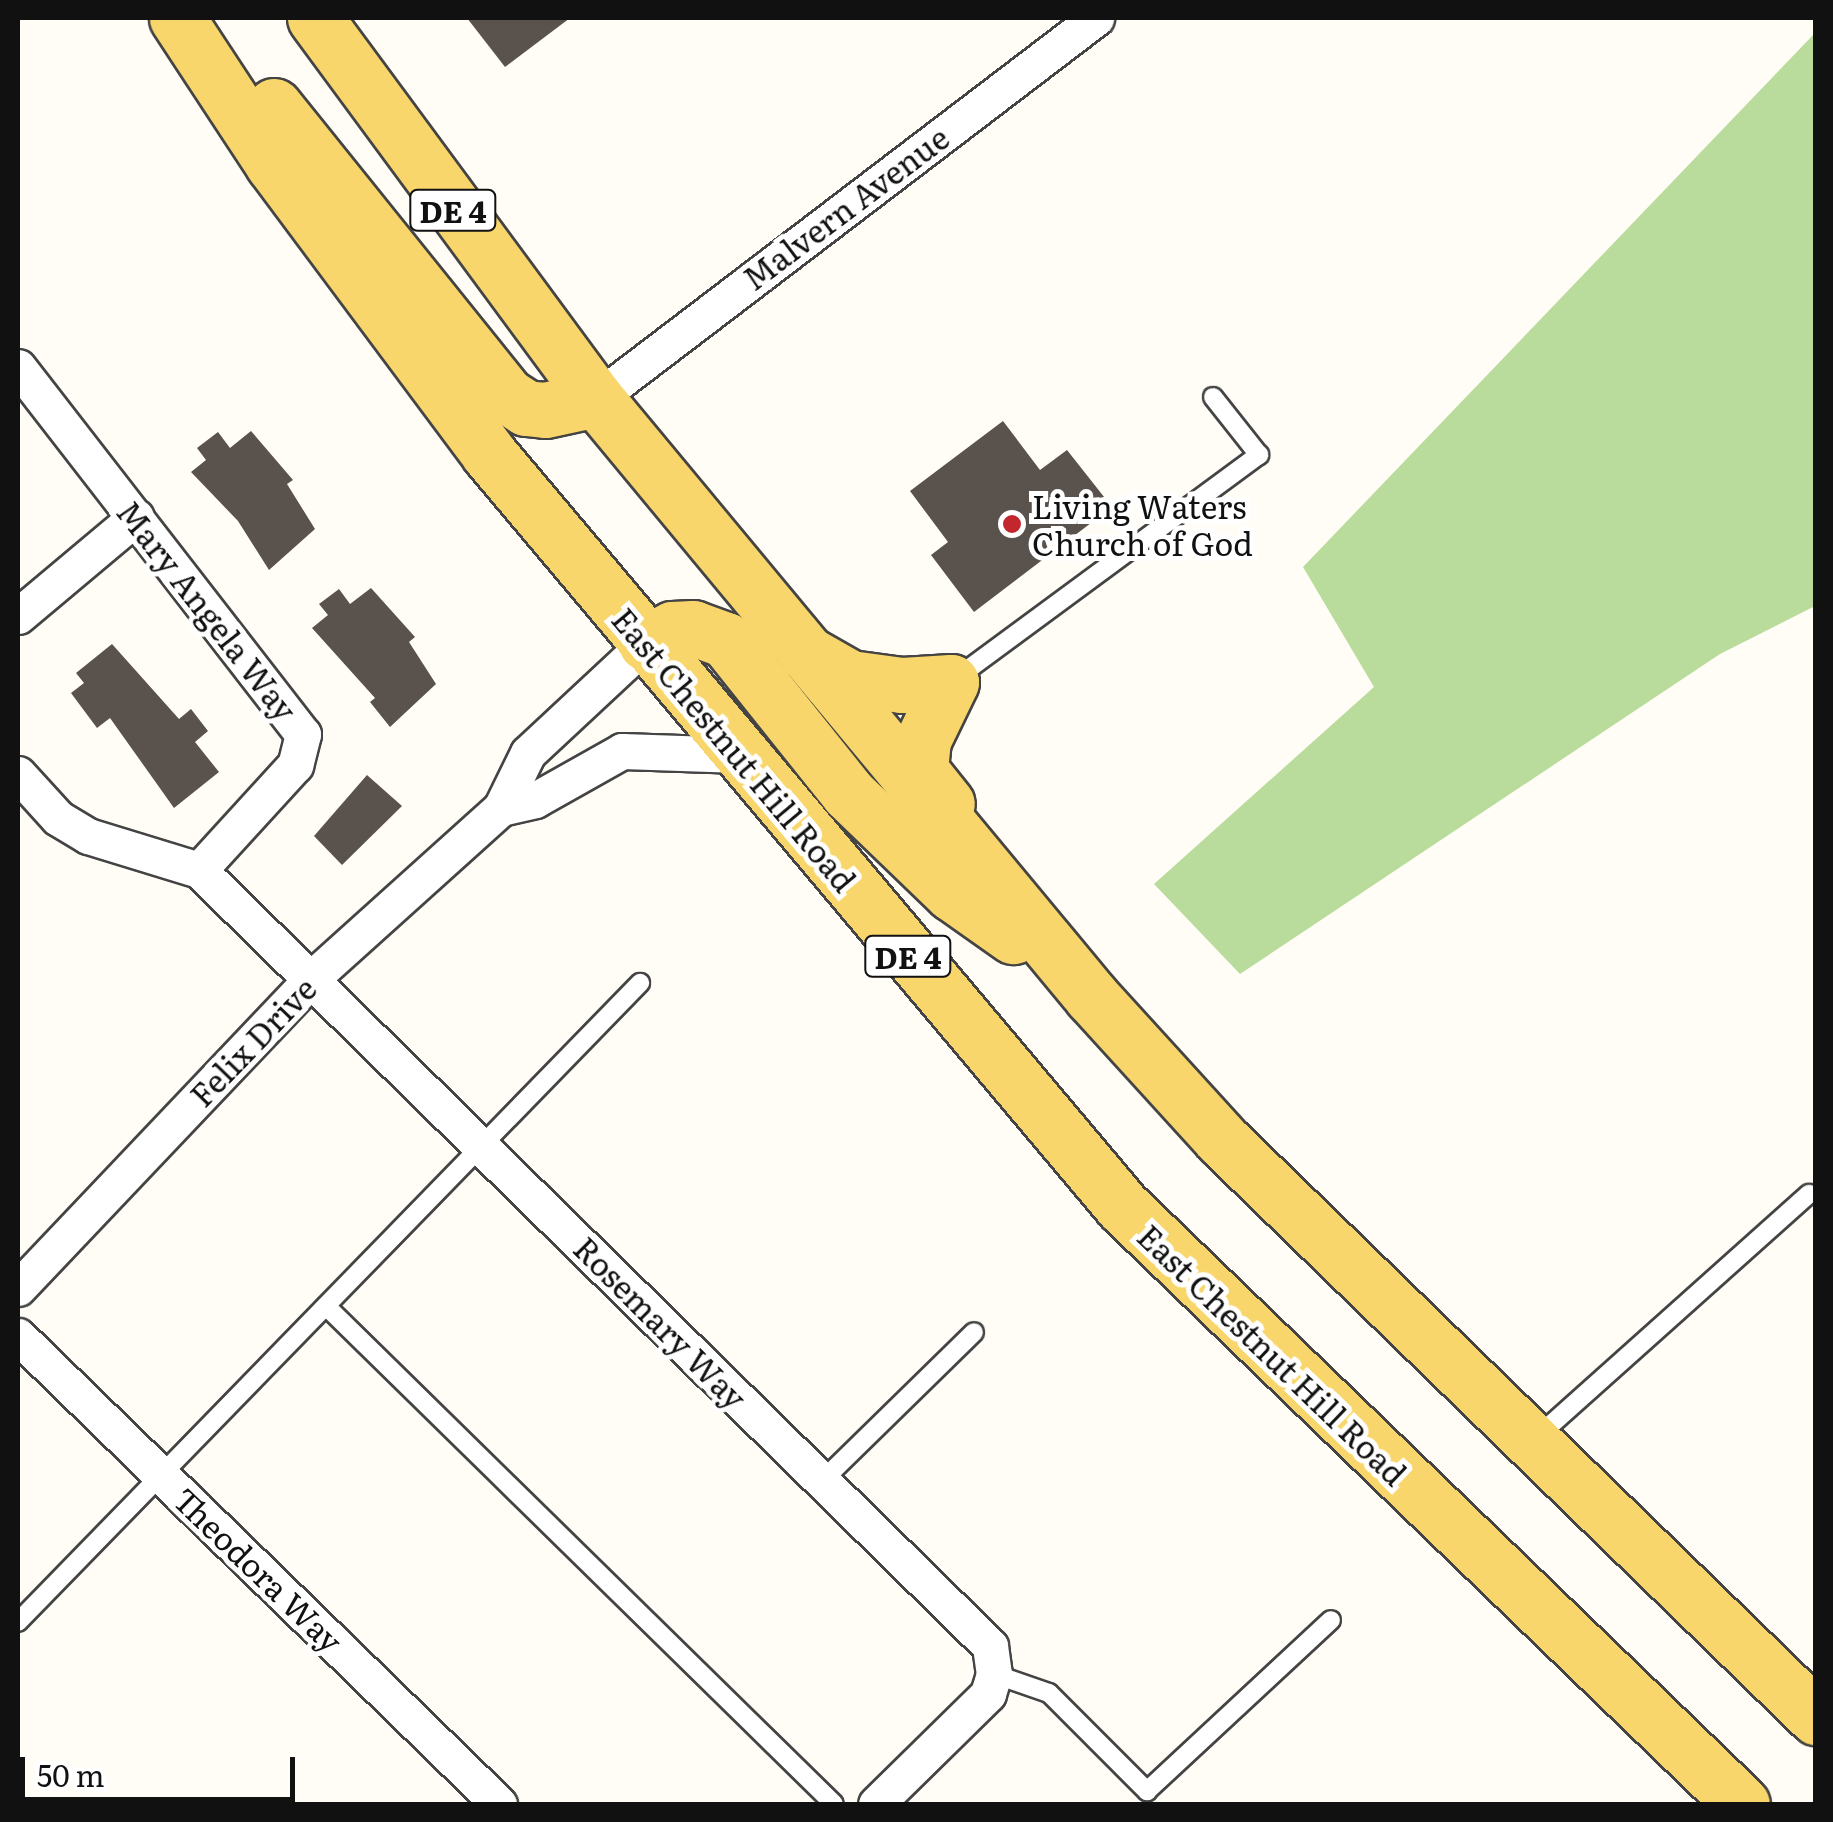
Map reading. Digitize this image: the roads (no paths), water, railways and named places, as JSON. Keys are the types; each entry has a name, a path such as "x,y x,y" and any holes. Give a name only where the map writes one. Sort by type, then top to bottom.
{"main road":[{"name":"East Chestnut Hill Road","path":"177,18 274,164 488,454 1122,1206 1742,1804"},
{"path":"196,18 223,41 506,394 526,408 545,410 596,398"},
{"name":"DE 4","path":"315,18 596,398 795,646 1053,952 1221,1139 1816,1717"},
{"path":"646,642 672,630 693,628 726,640 848,793 898,842 1000,930 1053,952"},
{"path":"795,646 850,678 902,686 950,682 923,740 920,770 1017,889 1053,952"}],"street":[{"name":"Malvern Avenue","path":"596,398 1096,18"},
{"name":"Mary Angela Way","path":"18,367 303,734 296,766 199,870"},
{"path":"18,616 136,517"},
{"name":"Felix Drive","path":"18,1288 311,979 500,808 528,753 646,642"},
{"name":"Felix Drive","path":"500,808 535,800 622,751 740,756"},
{"path":"18,774 58,818 88,836 199,870 311,979"},
{"name":"Rosemary Way","path":"311,979 990,1646 994,1674"},
{"name":"Theodora Way","path":"18,1336 499,1804"},
{"path":"876,1804 988,1694 994,1674"}],"lane":[{"path":"950,682 1259,456 1213,397"},
{"path":"18,1622 640,983"},
{"path":"1532,1441 1809,1194"},
{"path":"326,1306 834,1804"},
{"path":"822,1482 974,1332"},
{"path":"994,1674 1049,1693 1147,1791 1331,1620"}],"place":[{"name":"Living Waters Church of God","path":"1012,524"}]}
